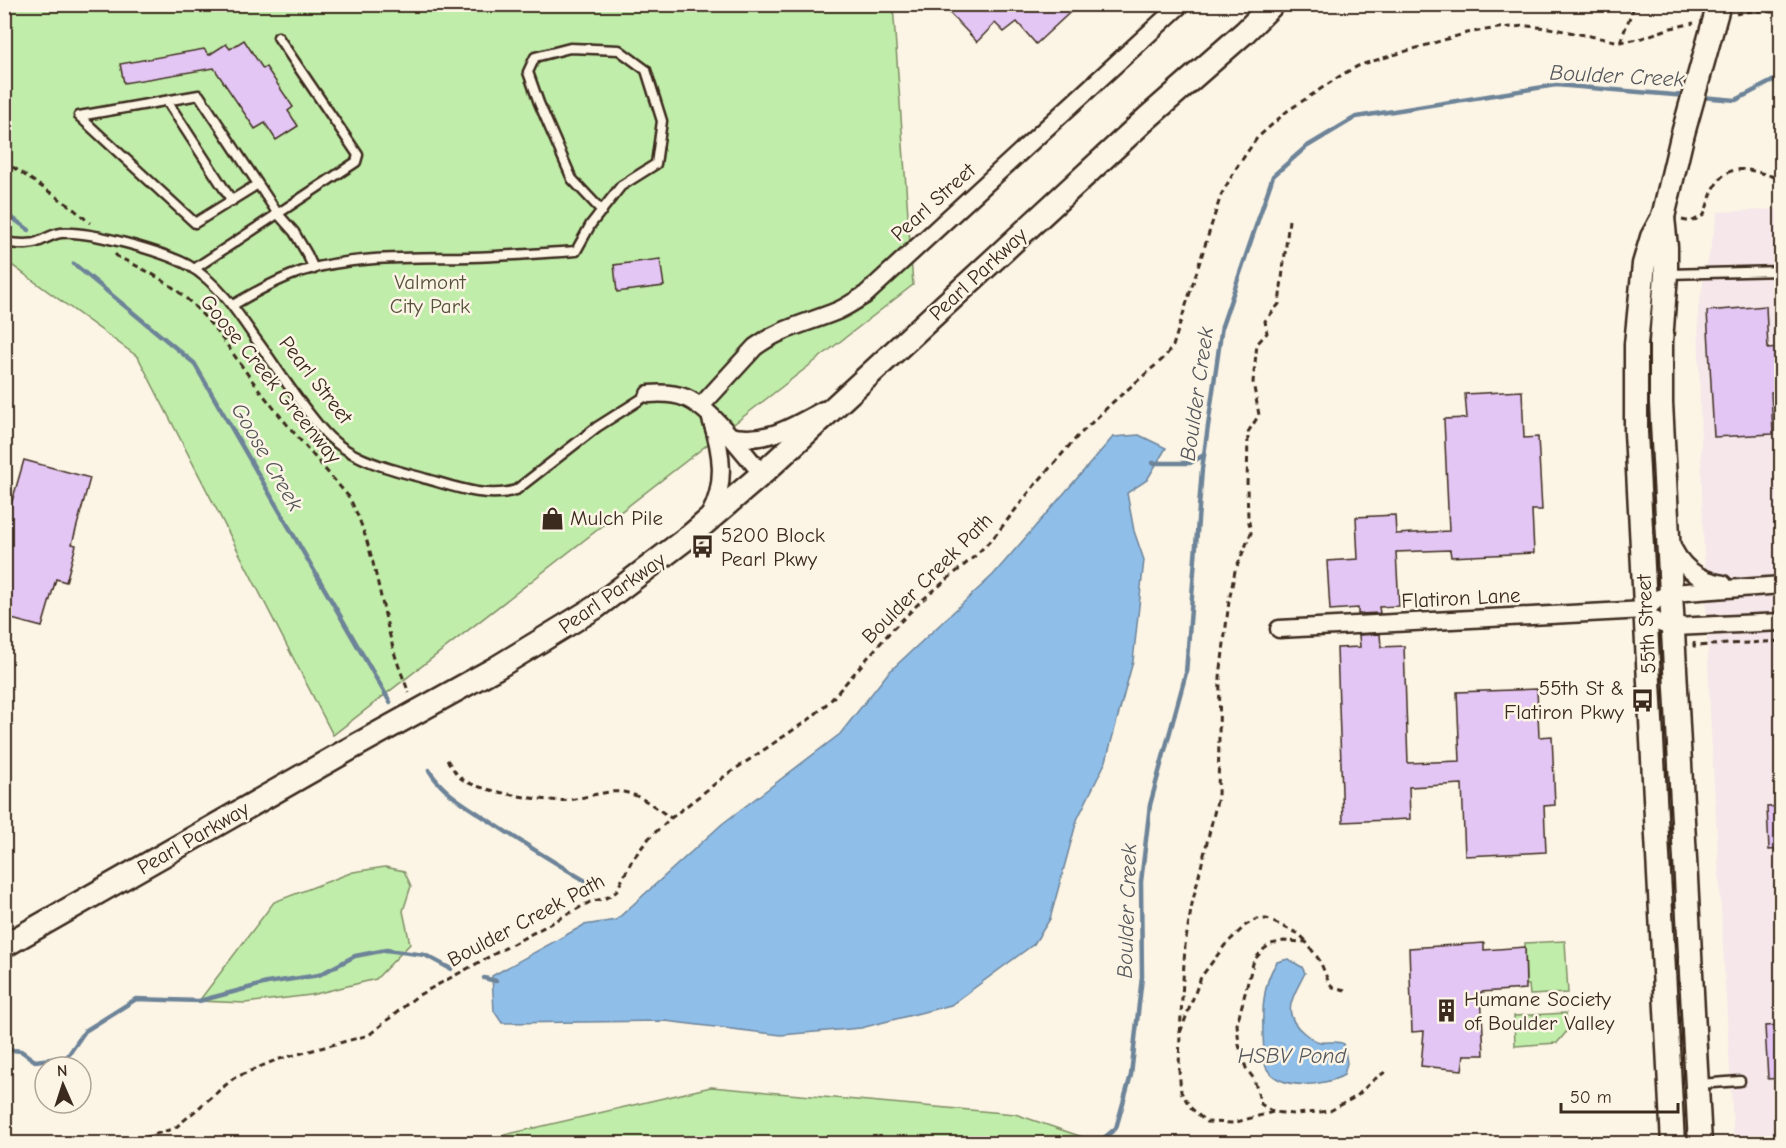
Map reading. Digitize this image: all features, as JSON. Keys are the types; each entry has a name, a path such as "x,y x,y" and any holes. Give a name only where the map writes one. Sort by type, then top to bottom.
{"main road":[{"name":"Pearl Parkway","path":"4,946 546,639 596,607 704,524 762,474 1147,118 1274,4"},
{"name":"Pearl Parkway","path":"1245,32 1284,4"},
{"name":"55th Street","path":"1673,1143 1636,432 1636,344 1644,264 1652,237 1663,217 1683,137 1725,10"},
{"name":"55th Street","path":"1663,217 1666,274 1660,373 1700,1143"}],"street":[{"name":"Pearl Street","path":"705,411 755,347 783,330 836,311 865,294 1025,150 1181,4"},
{"name":"Pearl Street","path":"649,394 675,394 687,398 705,411 762,474"},
{"path":"729,436 744,439 777,434 845,398"},
{"path":"704,524 716,501 722,477 717,438 705,411"},
{"path":"1668,536 1676,556 1695,575 1713,583 1754,587"},
{"path":"1782,585 1672,593 1657,599 1645,610 1652,620 1674,627 1782,622"},
{"name":"Flatiron Lane","path":"1279,630 1645,610"}],"lane":[{"path":"194,269 356,162 358,154 278,37"},
{"path":"233,305 266,286 304,271 354,261 576,251 591,224 621,186 656,164 662,121 646,70 619,50 570,48 535,57 528,72 539,104 572,179 602,210"},
{"path":"258,184 195,223 80,116 199,95 278,214 303,247 314,269"},
{"path":"167,101 232,201"},
{"name":"Pearl Street","path":"4,242 31,244 48,236 66,233 104,238 172,257 194,269 233,305 296,397 326,435 358,457 453,486 494,493 516,490 597,427 649,394"},
{"path":"1666,274 1782,271"},
{"path":"1697,1084 1740,1081"}],"path":[{"path":"1620,42 1635,4"},
{"path":"1766,10 1767,4"},
{"path":"1725,10 1766,10 1781,14"},
{"name":"Boulder Creek Path","path":"125,1143 175,1128 234,1078 276,1060 369,1035 417,996 590,902 606,898 616,892 632,860 649,838 725,776 811,718 832,699 890,632 920,602 994,537 1077,437 1164,358 1173,346 1221,195 1257,138 1286,112 1360,65 1467,33 1527,26 1620,42 1639,39 1698,22"},
{"name":"Goose Creek Greenway","path":"4,161 88,221 118,257 146,270 191,302 229,347 264,396 349,497 370,552 392,645 409,693"},
{"path":"1663,217 1691,222 1704,215 1718,181 1728,171 1743,169 1782,179"},
{"path":"1289,220 1279,304 1265,321 1267,333 1257,344 1254,382 1259,415 1248,432 1247,450 1248,517 1251,533 1235,571 1229,601 1220,677 1218,797 1204,850 1185,945 1179,1069 1181,1092 1191,1108 1206,1122 1233,1123 1273,1112 1294,1114 1330,1111 1357,1096 1385,1072"},
{"path":"1694,640 1695,646 1782,641"},
{"path":"447,760 461,778 475,786 554,801 620,792 638,796 671,818"},
{"path":"1180,1033 1202,977 1225,945 1246,925 1257,919 1267,919 1299,934 1320,961 1329,983 1333,987 1345,990"},
{"path":"1273,1112 1261,1104 1254,1079 1246,1068 1239,1045 1237,1024 1254,960 1263,949 1284,941 1306,942"}],"shaded area":[{"path":"1781,209 1781,1143 1734,1143 1710,712 1698,309 1718,212"}],"green space":[{"name":"Valmont City Park","path":"5,5 893,5 913,285 333,735 138,357 5,260"},
{"path":"385,867 404,871 411,886 403,911 410,944 376,979 311,995 245,1003 199,1001 274,902 353,872"},
{"path":"1565,941 1568,993 1530,995 1529,985 1526,985 1525,943"},
{"path":"1566,1013 1568,1030 1557,1043 1515,1046 1514,1016"},
{"path":"711,1087 1015,1114 1100,1143 470,1143"}],"water":[{"path":"1139,435 1166,448 1147,480 1127,493 1134,531 1144,560 1133,661 1106,761 1077,820 1050,919 1034,944 951,1005 861,1028 781,1035 665,1021 502,1023 494,1011 492,976 584,925 616,920 722,824 840,734 888,673 993,575 1113,437"},
{"name":"HSBV Pond","path":"1288,959 1302,967 1305,973 1291,1004 1290,1011 1296,1026 1316,1041 1344,1044 1347,1063 1344,1075 1336,1079 1315,1084 1293,1083 1282,1081 1266,1067 1263,1029 1265,993 1271,972 1277,962"}],"building":[{"path":"941,4 1079,4 1036,44 1017,22 1004,32 995,23 977,42"},
{"path":"244,40 263,69 266,67 293,107 288,111 298,126 276,140 265,123 255,129 214,68 124,83 120,64 204,49 209,55 226,44 230,49"},
{"path":"660,259 664,286 617,292 614,265"},
{"path":"1766,306 1768,349 1779,348 1781,392 1771,392 1773,434 1714,437 1707,311"},
{"path":"1522,391 1524,438 1538,437 1542,510 1532,510 1534,553 1451,557 1450,550 1396,552 1399,606 1379,607 1380,613 1358,614 1358,608 1330,610 1327,561 1358,559 1356,517 1395,515 1396,534 1449,531 1444,419 1467,418 1465,394"},
{"path":"24,460 90,478 72,544 76,545 66,582 56,579 42,627 4,617 4,529"},
{"path":"1380,634 1381,647 1404,646 1408,763 1460,761 1457,692 1537,689 1539,737 1552,736 1555,805 1544,806 1546,852 1465,856 1462,784 1409,787 1410,819 1343,822 1337,648 1360,647 1359,635"},
{"path":"1782,806 1782,849 1769,850 1767,807"},
{"name":"Humane Society of Boulder Valley","path":"1484,943 1484,950 1525,947 1526,989 1481,992 1484,1055 1464,1055 1462,1070 1421,1066 1424,1031 1412,1032 1409,948"},
{"path":"1782,1025 1782,1078 1768,1079 1765,1026"}],"waterway":[{"name":"Boulder Creek","path":"1701,97 1736,100 1782,76"},
{"name":"Boulder Creek","path":"1097,1144 1116,1128 1131,1075 1142,977 1141,882 1150,805 1186,673 1202,469 1222,326 1273,176 1306,147 1356,117 1556,85 1686,96"},
{"name":"Goose Creek","path":"4,212 29,230"},
{"name":"Goose Creek","path":"74,264 194,363 390,702"},
{"path":"1153,463 1190,463 1204,455"},
{"name":"Goose Creek","path":"429,770 440,785 461,802 589,883"},
{"path":"4,1049 21,1051 35,1061 67,1057 85,1031 136,999 199,1001 267,983 319,975 355,956 386,950 425,955 451,969"},
{"path":"484,978 496,981"}],"place":[{"name":"Mulch Pile","path":"552,518"},
{"name":"5200 Block Pearl Pkwy","path":"703,547"},
{"name":"55th St & Flatiron Pkwy","path":"1642,700"},
{"name":"Humane Society of Boulder Valley","path":"1446,1011"}]}
